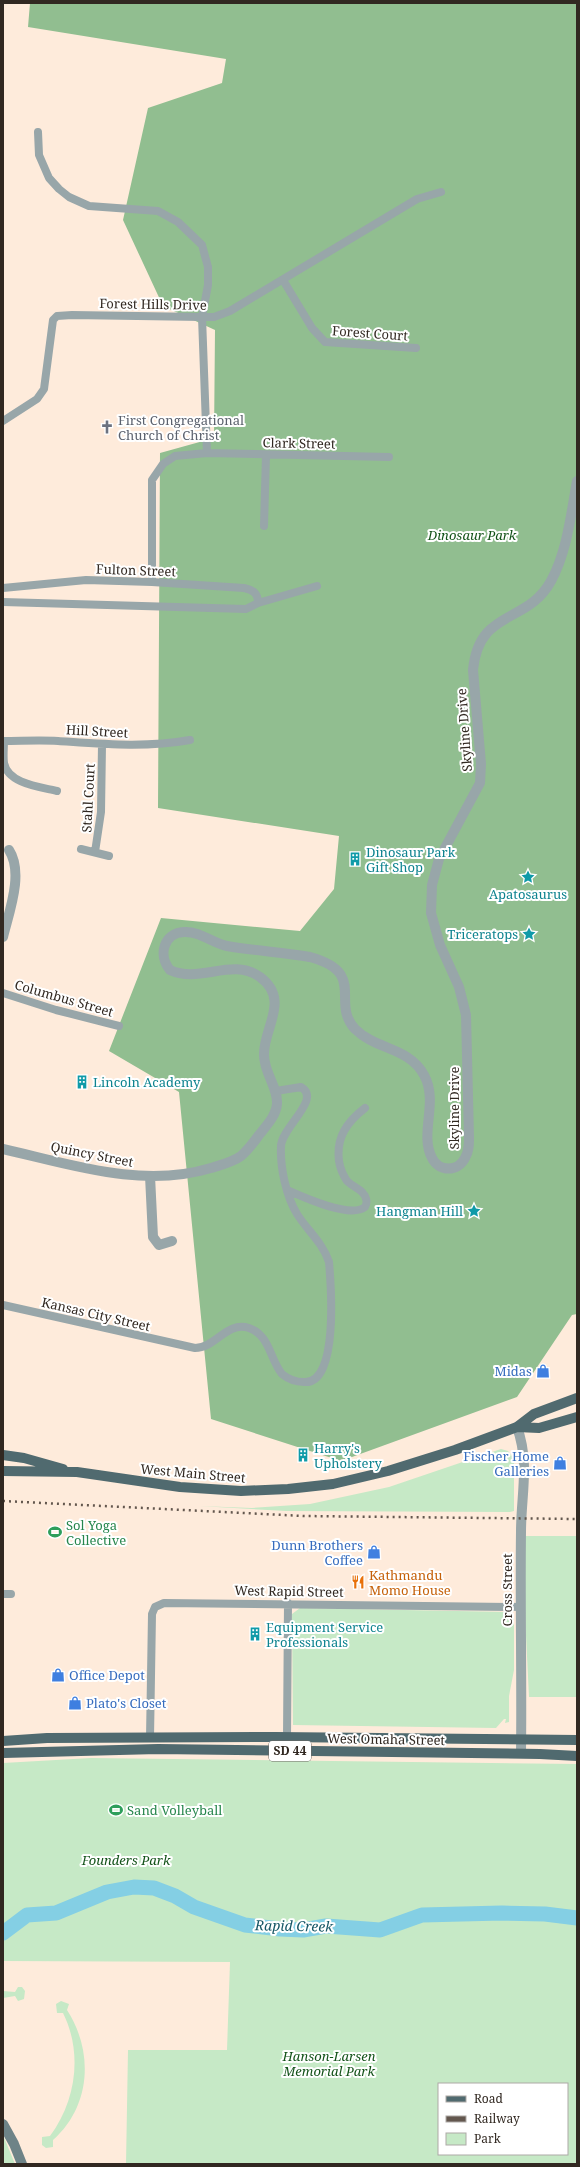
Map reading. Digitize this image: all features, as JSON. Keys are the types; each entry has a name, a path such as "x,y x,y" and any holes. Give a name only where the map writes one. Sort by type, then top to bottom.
{"main road":[{"name":"West Main Street","path":"3,1471 77,1472 208,1490 241,1492 333,1484 388,1471 517,1427 534,1414 577,1398"},
{"name":"West Main Street","path":"517,1427 539,1428 577,1416"},
{"path":"3,1455 24,1458 77,1472"},
{"name":"West Omaha Street","path":"3,1741 47,1738 287,1737 577,1740"},
{"name":"West Omaha Street","path":"3,1753 158,1749 577,1756"},
{"path":"3,2124 14,2144 22,2164"}],"street":[{"path":"38,132 39,155 49,178 69,197 89,206 158,211 178,222 202,245 208,267 208,285 202,317 207,453"},
{"name":"Forest Hills Drive","path":"3,421 37,399 44,389 52,325 57,316 72,314 202,317 222,314 283,280 417,199 441,192"},
{"name":"Forest Court","path":"283,280 312,328 325,342 416,348"},
{"name":"Clark Street","path":"152,582 152,480 163,464 175,456 207,453 389,457"},
{"path":"264,526 266,455"},
{"name":"Skyline Drive","path":"276,1091 264,1064 266,1040 274,1013 273,992 268,984 251,972 239,968 185,975 170,970 165,964 163,952 167,940 175,934 194,932 227,946 310,957 322,960 337,969 345,982 348,1017 352,1024 370,1040 404,1054 419,1067 424,1074 428,1083 431,1100 428,1146 433,1160 444,1168 450,1169 458,1167 466,1157 469,1138 466,1015 459,988 436,932 431,913 432,885 439,859 480,783 480,751 473,670 474,656 479,641 492,626 528,605 550,582 566,538 577,481"},
{"name":"Fulton Street","path":"3,588 82,580 152,582 244,588 252,590 257,594 258,603"},
{"path":"3,602 239,610 251,608 258,603 317,586"},
{"name":"Hill Street","path":"4,741 57,741 102,745 160,745 190,740"},
{"path":"4,741 4,763 9,772 20,781 57,790"},
{"name":"Stahl Court","path":"95,852 101,817 102,745"},
{"path":"3,937 16,873 15,860 6,847"},
{"path":"81,849 108,856"},
{"name":"Columbus Street","path":"3,993 56,1010 119,1026"},
{"name":"Kansas City Street","path":"3,1305 184,1346 202,1348 229,1330 242,1327 250,1329 262,1337 278,1367 288,1378 310,1383 316,1380 321,1375 326,1364 330,1343 329,1262 321,1245 297,1214 288,1190 282,1160 282,1139 293,1121 303,1109 308,1095 306,1090 301,1087 276,1091"},
{"name":"Quincy Street","path":"3,1149 101,1172 150,1176 202,1171 226,1164 240,1157 253,1143 273,1115 277,1105 276,1091"},
{"path":"288,1190 321,1205 355,1209 362,1209 365,1207 366,1198 362,1192 351,1185 343,1174 338,1148 346,1126 365,1108"},
{"path":"150,1176 153,1237 159,1245 172,1241"},
{"name":"Cross Street","path":"517,1427 524,1445 525,1461 521,1518 521,1754"},
{"name":"West Rapid Street","path":"150,1738 152,1614 155,1607 164,1602 520,1607"},
{"path":"287,1737 288,1603"}],"green space":[{"name":"Dinosaur Park","path":"30,3 577,3 577,1314 572,1315 517,1397 341,1461 211,1419 179,1092 109,1051 161,918 300,931 334,889 339,836 158,808 160,453 214,438 215,330 163,306 123,220 148,108 222,83 226,59 28,27"},
{"path":"501,1449 508,1451 514,1459 514,1511 510,1512 286,1511 199,1506 252,1508 310,1504 389,1487"},
{"path":"525,1536 577,1536 577,1697 529,1697 525,1615"},
{"path":"300,1608 509,1612 514,1617 514,1670 509,1696 509,1722 505,1723 506,1719 504,1719 496,1728 293,1725 292,1614"},
{"name":"Founders Park","path":"91,1758 577,1764 577,2164 126,2164 128,2050 227,2050 230,1962 3,1961 3,1763"},
{"path":"18,1987 22,1987 25,1991 24,1999 18,2001 15,1996 3,1998 3,1991 15,1992"},
{"path":"61,2001 69,2004 67,2010 76,2026 82,2043 84,2078 81,2095 75,2111 66,2126 53,2140 53,2147 46,2148 42,2145 42,2137 50,2136 59,2122 66,2108 74,2076 75,2060 69,2028 63,2013 57,2013 56,2004"},
{"path":"3,2135 15,2164 3,2164"}],"waterway":[{"name":"Rapid Creek","path":"3,1933 27,1915 56,1913 107,1892 134,1887 154,1888 175,1896 194,1907 245,1925 280,1929 303,1930 326,1926 380,1930 422,1915 502,1913 545,1914 577,1918"}],"railway":[{"path":"3,1501 304,1516 577,1519"}],"place":[{"name":"First Congregational Church of Christ","path":"107,427"},
{"name":"Dinosaur Park Gift Shop","path":"355,859"},
{"name":"Apatosaurus","path":"528,877"},
{"name":"Triceratops","path":"529,934"},
{"name":"Lincoln Academy","path":"82,1082"},
{"name":"Hangman Hill","path":"474,1211"},
{"name":"Midas","path":"543,1371"},
{"name":"Harry's Upholstery","path":"303,1455"},
{"name":"Fischer Home Galleries","path":"560,1463"},
{"name":"Sol Yoga Collective","path":"55,1532"},
{"name":"Dunn Brothers Coffee","path":"374,1552"},
{"name":"Kathmandu Momo House","path":"358,1582"},
{"name":"Equipment Service Professionals","path":"255,1634"},
{"name":"Office Depot","path":"58,1675"},
{"name":"Plato's Closet","path":"75,1703"},
{"name":"Sand Volleyball","path":"116,1810"}],"park label":[{"name":"Hanson-Larsen Memorial Park","path":"329,2064"}]}
